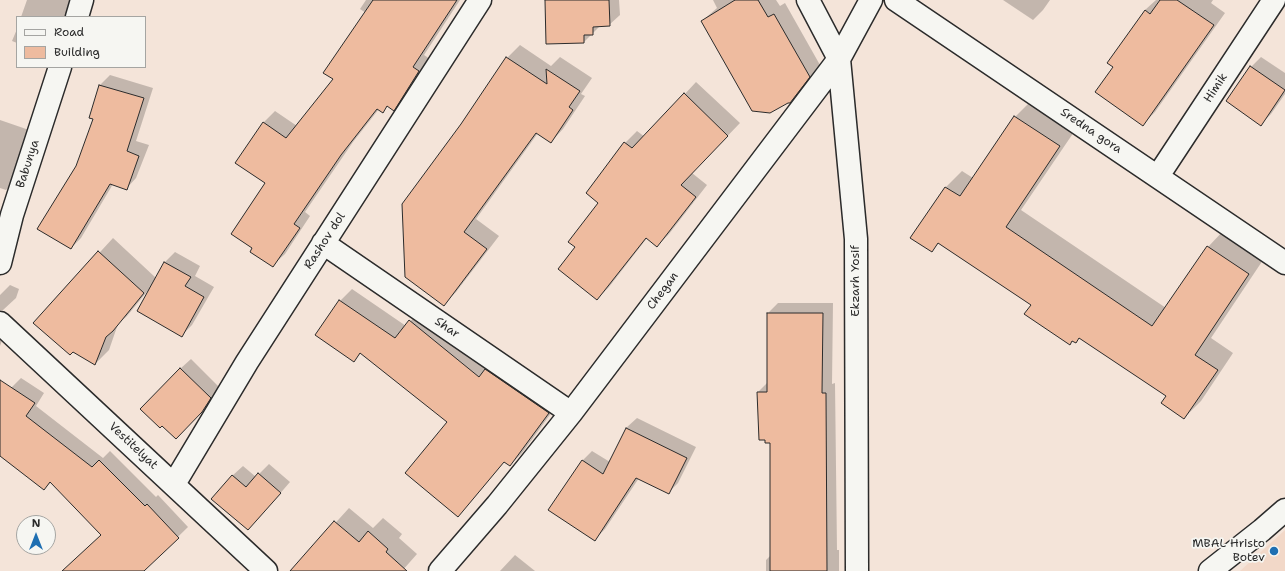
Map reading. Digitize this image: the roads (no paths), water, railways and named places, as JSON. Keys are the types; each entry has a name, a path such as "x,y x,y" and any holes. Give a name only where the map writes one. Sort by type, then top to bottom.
{"street":[{"path":"76,16 82,0"},
{"name":"Rashov dol","path":"174,484 247,362 480,0"},
{"name":"Ekzarh Yosif","path":"808,0 839,59 856,239 857,571"},
{"name":"Chegan","path":"440,571 497,505 571,413 839,59 871,0"},
{"name":"Sredna gora","path":"896,0 1285,263"},
{"name":"Himik","path":"1158,176 1274,0"},
{"name":"Babunya","path":"0,262 12,215 60,68"},
{"name":"Shar","path":"323,243 571,413"},
{"name":"Vestitelyat","path":"0,323 266,571"},
{"path":"1210,571 1285,510"}],"place":[{"name":"MBAL Hristo Botev","path":"1274,551"}]}
